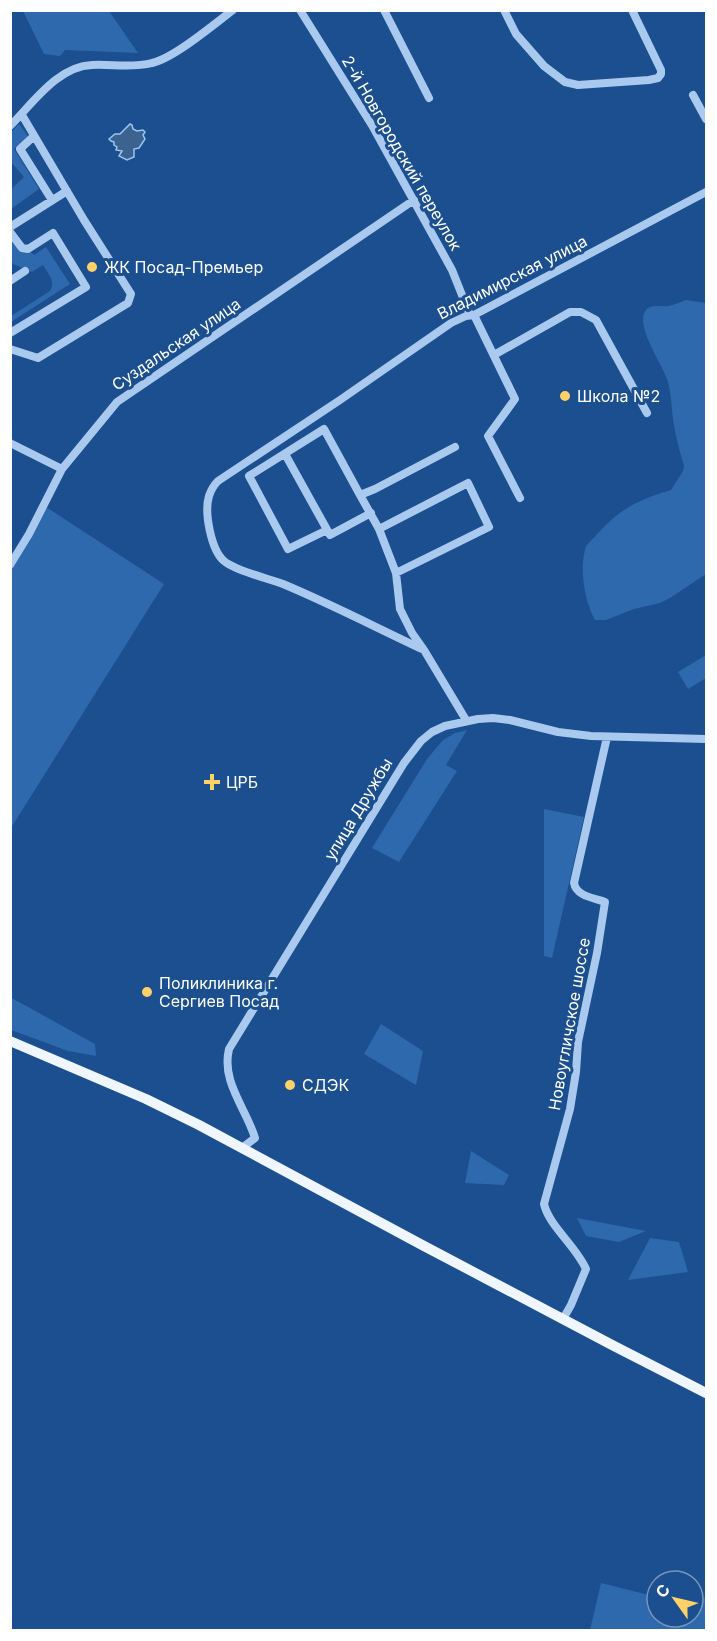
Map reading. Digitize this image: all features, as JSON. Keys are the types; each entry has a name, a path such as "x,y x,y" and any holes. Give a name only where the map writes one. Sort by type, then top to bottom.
{"main road":[{"path":"10,1041 146,1100 260,1157 424,1246 706,1393"}],"street":[{"path":"10,126 56,79 71,69 92,65 131,66 153,63 173,53 232,10"},
{"name":"2-й Новгородский переулок","path":"300,10 374,127 452,270 515,399 488,436 520,498"},
{"path":"384,10 429,98"},
{"path":"504,10 516,34 544,66 565,82 578,85 648,80 658,78 662,74 632,10"},
{"path":"693,95 706,119"},
{"path":"10,349 38,358 128,303 131,294 21,115"},
{"path":"34,136 20,148 52,200"},
{"path":"10,227 67,191"},
{"name":"Владимирская улица","path":"424,650 284,584 222,560 215,547 207,511 208,497 213,488 218,481 452,324 706,192"},
{"name":"Суздальская улица","path":"10,565 29,534 62,469 117,402 414,200"},
{"path":"10,232 22,248 28,249 53,233 86,287 10,333"},
{"path":"10,281 25,271"},
{"path":"494,355 570,312 581,312 596,320 647,413"},
{"path":"327,530 288,549 249,476 324,429 379,529 396,573 400,609 412,633 466,720"},
{"path":"10,443 62,469"},
{"path":"360,495 455,447"},
{"path":"285,454 330,536 371,513"},
{"path":"379,529 468,483 489,527 396,573"},
{"name":"улица Дружбы","path":"260,1157 255,1138 227,1073 226,1061 229,1049 421,741 432,732 445,726 466,720 500,718 574,735 706,739"},
{"name":"Новоугличское шоссе","path":"563,1319 586,1269 575,1250 546,1213 544,1204 570,1109 578,1042 597,953 605,902 581,894 574,888 574,883 607,737"},
{"path":"242,1148 255,1138"}],"shaded area":[{"path":"23,11 109,11 138,53 65,50 60,56 44,54"},
{"path":"19,124 28,136 14,149 39,189 11,209 11,189 24,177 11,162 11,132"},
{"path":"130,124 133,129 145,132 143,135 145,139 139,148 134,149 134,157 127,160 119,156 122,151 116,150 114,142 109,139 115,134 120,134"},
{"path":"10,232 34,255 46,247 70,284 11,322 11,316 50,291 52,284 43,265 32,272 13,264"},
{"path":"686,300 706,303 706,574 660,603 634,609 606,620 595,620 584,584 583,564 586,546 611,520 626,509 644,499 671,490 683,471 669,385 646,334 643,316 651,307 668,306"},
{"path":"43,505 164,584 11,828 10,565"},
{"path":"706,655 706,678 688,689 678,672"},
{"path":"467,730 446,765 457,771 399,862 372,848 427,759 443,740 455,733"},
{"path":"544,809 584,817 552,958 544,956"},
{"path":"10,997 95,1044 96,1056 68,1051 11,1030"},
{"path":"381,1024 423,1051 416,1085 364,1054"},
{"path":"471,1151 509,1175 504,1185 465,1183"},
{"path":"577,1218 646,1231 619,1242 586,1236"},
{"path":"650,1238 679,1242 688,1272 628,1280"},
{"path":"601,1583 645,1594 645,1629 705,1629 706,1598 706,1630 590,1630"}],"place":[{"name":"ЖК Посад-Премьер","path":"92,267"},
{"name":"Школа №2","path":"565,396"},
{"name":"ЦРБ","path":"212,782"},
{"name":"Поликлиника г. Сергиев Посад","path":"147,992"},
{"name":"СДЭК","path":"290,1085"}]}
